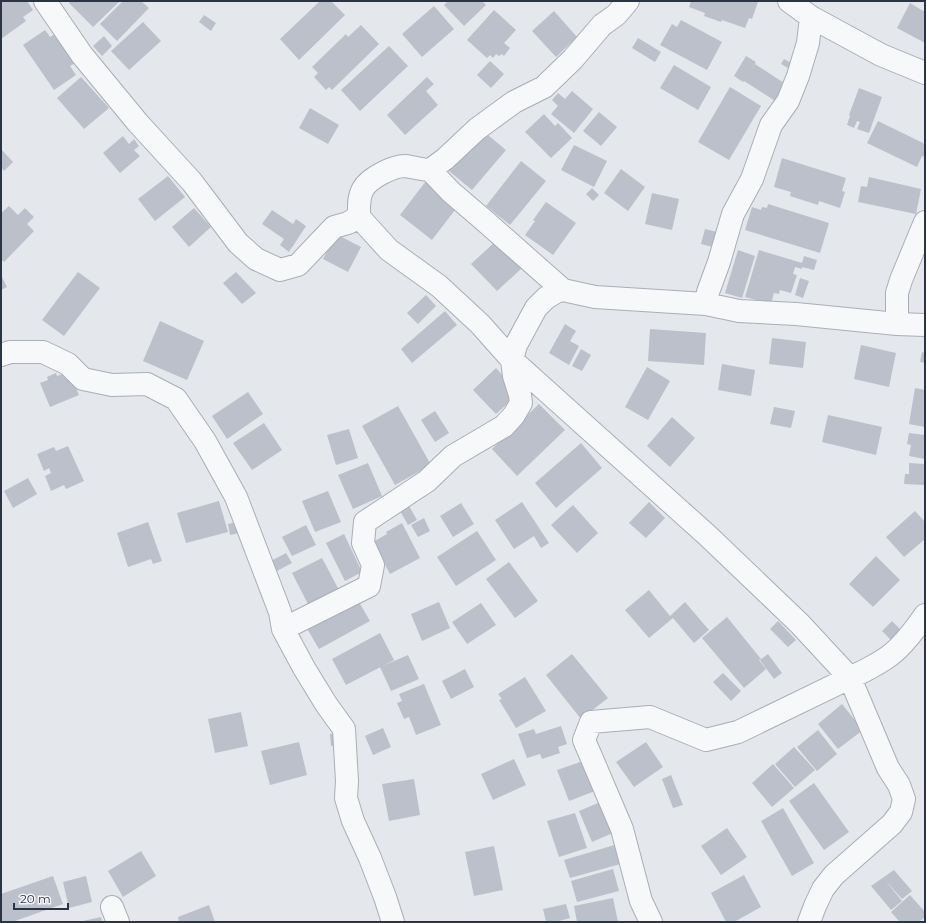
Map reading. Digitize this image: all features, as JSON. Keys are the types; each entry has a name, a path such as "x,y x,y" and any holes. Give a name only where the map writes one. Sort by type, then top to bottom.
{"street":[{"path":"45,1 82,55 132,117 192,182 238,243 256,259 280,270 298,265 334,227 348,223 359,217"},
{"path":"430,170 445,159 477,129 514,102 544,87 574,59 602,25 616,16 628,1"},
{"path":"789,1 811,17 881,55 925,73"},
{"path":"706,304 708,292 719,262 733,214 752,179 772,125 788,101 798,76 808,43 811,17"},
{"path":"563,290 451,192 430,170 405,166 389,170 368,182 363,189 360,198 359,217 390,250 439,286 480,324 512,360 708,536 800,624 850,678 888,768 899,784 904,800 903,807 898,818 892,824 834,874 823,889 809,922"},
{"path":"897,324 897,293 925,222"},
{"path":"283,629 369,586 372,565 363,542 365,522 427,481 453,456 504,426 514,415 521,403 514,376 512,360 516,345 536,308 546,298 556,292 563,290 595,297 706,304 739,311 796,314 897,324 925,325"},
{"path":"1,355 10,352 43,352 68,364 83,379 112,385 147,384 176,399 205,441 236,497 280,612 283,629 326,704 344,728 344,752 347,781 346,798 353,821 370,858 393,922"},
{"path":"651,922 641,901 622,829 584,740 591,722 650,717 706,740 738,732 866,670 893,653 916,628 925,615"}],"building":[{"path":"1,1 27,1 33,10 23,17 26,21 1,39"},
{"path":"70,1 120,1 93,27 69,3"},
{"path":"123,1 141,1 149,8 117,41 100,24"},
{"path":"320,1 331,1 345,15 299,60 280,39"},
{"path":"448,1 482,1 486,5 464,26 444,5"},
{"path":"691,1 758,2 752,19 749,18 745,28 722,20 721,22 704,16 705,13 689,7"},
{"path":"910,3 925,12 925,43 897,28"},
{"path":"434,6 454,29 422,57 402,34"},
{"path":"494,10 516,30 504,43 510,48 504,56 502,54 499,56 496,54 493,58 490,55 487,58 467,40"},
{"path":"554,11 577,37 556,57 532,31"},
{"path":"204,15 216,23 211,31 199,22"},
{"path":"681,20 722,42 707,70 660,45 672,24 677,27"},
{"path":"143,22 161,41 129,70 111,51"},
{"path":"361,25 379,44 332,90 329,87 326,90 314,77 318,73 312,67 346,34 348,37"},
{"path":"45,30 50,37 55,34 75,63 70,66 76,75 54,90 23,45"},
{"path":"104,36 112,46 102,56 93,46"},
{"path":"638,38 661,52 655,62 632,48"},
{"path":"389,46 408,66 360,111 341,90"},
{"path":"746,56 756,62 749,73 755,64 787,85 777,102 734,76"},
{"path":"784,59 791,63 788,68 781,64"},
{"path":"490,61 504,74 491,88 477,75"},
{"path":"674,65 711,87 698,110 660,88"},
{"path":"81,77 109,108 84,129 57,98"},
{"path":"427,77 434,84 426,91 438,105 405,135 387,115"},
{"path":"730,87 761,106 729,160 698,142"},
{"path":"859,88 882,97 869,133 857,129 860,122 857,121 854,128 847,125"},
{"path":"572,91 593,109 574,133 551,114 558,106 552,100 558,93 565,99"},
{"path":"310,108 339,125 328,144 299,128"},
{"path":"599,112 617,127 601,146 583,131"},
{"path":"544,114 555,126 558,123 572,138 551,158 525,132"},
{"path":"878,121 925,144 925,157 922,156 917,167 867,143"},
{"path":"483,131 506,150 472,190 449,171"},
{"path":"123,136 129,144 134,139 139,146 134,150 140,156 120,173 103,153"},
{"path":"574,145 607,161 594,187 561,170"},
{"path":"1,149 13,162 4,171 1,167"},
{"path":"782,158 846,178 842,191 845,192 840,208 819,201 818,205 790,196 791,192 774,187"},
{"path":"521,161 546,181 510,225 486,206"},
{"path":"621,169 645,187 628,211 604,193"},
{"path":"168,176 185,197 155,221 138,199"},
{"path":"869,177 921,189 916,214 858,202 861,186 867,187"},
{"path":"426,181 458,206 432,240 400,215"},
{"path":"592,188 599,195 593,201 586,194"},
{"path":"652,193 679,199 672,230 645,224"},
{"path":"546,202 576,223 553,255 525,235 535,221 533,220"},
{"path":"768,204 829,223 820,253 745,230 752,207 761,210 762,207 767,208"},
{"path":"9,206 18,215 25,208 34,217 27,224 34,231 4,262 1,259 1,213"},
{"path":"194,208 211,227 189,247 172,227"},
{"path":"272,210 293,224 296,219 306,226 289,252 280,245 284,239 262,224"},
{"path":"705,229 721,233 717,248 701,244"},
{"path":"336,234 361,247 348,272 323,259"},
{"path":"496,241 522,268 497,291 471,264"},
{"path":"738,250 755,256 742,298 725,293"},
{"path":"759,250 802,263 804,256 817,260 814,270 795,267 793,274 797,275 791,293 780,290 779,294 774,293 771,304 745,297"},
{"path":"78,272 100,288 64,336 42,320"},
{"path":"236,272 256,293 242,304 223,283"},
{"path":"1,275 7,287 1,290"},
{"path":"800,278 809,281 803,298 795,295"},
{"path":"426,295 436,306 418,324 407,313"},
{"path":"445,311 457,325 412,363 401,349"},
{"path":"160,321 204,341 187,380 143,361"},
{"path":"565,324 576,331 570,341 579,346 569,365 549,353"},
{"path":"650,329 706,333 704,365 648,361"},
{"path":"772,338 806,342 803,368 769,364"},
{"path":"861,345 896,353 889,387 854,379"},
{"path":"581,349 591,355 582,371 572,366"},
{"path":"922,352 925,353 925,363 920,362"},
{"path":"722,364 755,370 751,396 718,390"},
{"path":"647,367 670,381 648,420 625,407"},
{"path":"496,368 519,393 496,414 473,390"},
{"path":"69,372 79,395 50,407 40,383 48,380 47,377 56,373 57,376"},
{"path":"915,388 925,390 925,427 909,424"},
{"path":"248,392 263,414 227,439 212,416"},
{"path":"539,404 565,430 517,476 492,449"},
{"path":"398,406 431,465 395,485 362,426"},
{"path":"774,407 795,411 791,428 770,424"},
{"path":"435,411 449,433 435,442 421,420"},
{"path":"828,415 882,427 876,455 822,442"},
{"path":"672,417 695,438 670,467 647,446"},
{"path":"264,423 282,450 252,470 233,443"},
{"path":"349,429 358,458 336,465 327,435"},
{"path":"909,433 925,435 925,459 909,456 911,445 907,444"},
{"path":"581,443 602,468 556,508 535,483"},
{"path":"68,446 84,481 66,489 64,485 51,491 45,476 51,473 49,468 44,471 37,454 54,447 56,451"},
{"path":"368,463 382,496 353,509 338,475"},
{"path":"909,463 925,464 925,485 904,484 905,474 909,474"},
{"path":"28,478 37,494 13,508 4,491"},
{"path":"328,491 341,522 315,532 302,501"},
{"path":"219,501 228,532 186,543 177,513"},
{"path":"522,502 549,543 541,548 534,536 514,549 495,520"},
{"path":"649,502 665,518 646,538 629,523"},
{"path":"461,503 474,524 453,537 440,516"},
{"path":"408,504 417,520 408,525 399,509"},
{"path":"573,505 598,533 577,553 551,525"},
{"path":"915,511 925,522 925,539 904,557 886,537"},
{"path":"424,518 430,531 418,537 411,525"},
{"path":"148,522 162,561 153,564 151,559 128,567 117,533"},
{"path":"237,522 239,533 230,535 228,524"},
{"path":"402,523 420,558 390,574 373,542 387,534 386,532"},
{"path":"306,525 316,545 292,556 282,537"},
{"path":"477,531 496,560 456,586 437,557"},
{"path":"344,534 362,572 345,581 326,543"},
{"path":"286,553 292,563 275,572 269,562"},
{"path":"876,556 900,580 873,607 849,584"},
{"path":"322,558 340,592 310,608 292,573"},
{"path":"509,562 538,601 515,618 486,579"},
{"path":"649,590 670,616 685,602 709,630 694,643 673,618 649,638 625,610"},
{"path":"356,597 370,621 319,649 305,625"},
{"path":"439,602 450,628 422,641 411,614"},
{"path":"481,603 496,625 467,644 452,622"},
{"path":"727,617 761,659 759,660 766,669 744,688 702,638"},
{"path":"778,621 796,640 788,647 770,629"},
{"path":"892,621 901,630 891,640 882,631"},
{"path":"380,633 394,660 346,685 332,659"},
{"path":"572,654 608,698 581,719 546,675"},
{"path":"768,654 782,673 774,679 760,660"},
{"path":"408,655 419,679 391,691 380,667"},
{"path":"465,669 474,687 451,699 442,681"},
{"path":"723,673 741,691 731,701 713,682"},
{"path":"525,677 546,711 516,728 499,700 502,699 498,694"},
{"path":"424,684 441,725 416,735 409,717 404,719 397,703 402,701 399,694"},
{"path":"842,704 863,730 838,749 818,724"},
{"path":"241,712 248,746 215,753 208,719"},
{"path":"561,726 567,744 558,747 560,753 542,759 540,754 527,758 518,734 534,729 536,734"},
{"path":"383,728 391,747 373,755 365,736"},
{"path":"818,730 837,754 817,771 797,747"},
{"path":"341,733 342,745 331,746 330,734"},
{"path":"299,742 307,775 270,785 261,751"},
{"path":"646,742 663,767 634,787 616,762"},
{"path":"794,747 815,770 795,787 775,764"},
{"path":"514,759 526,785 493,800 481,774"},
{"path":"583,761 595,791 569,801 557,770"},
{"path":"773,764 794,788 772,807 752,783"},
{"path":"671,775 683,805 673,808 662,779"},
{"path":"414,779 420,815 389,821 382,784"},
{"path":"814,783 849,832 824,850 789,801"},
{"path":"603,801 615,832 592,842 579,811"},
{"path":"783,808 814,863 792,876 761,821"},
{"path":"575,813 587,848 559,857 547,821"},
{"path":"727,828 747,857 721,875 701,846"},
{"path":"618,844 624,863 570,878 564,860"},
{"path":"494,846 503,890 474,896 465,852"},
{"path":"141,851 156,876 123,897 108,871"},
{"path":"613,869 619,891 577,902 571,881"},
{"path":"894,870 912,891 902,899 885,880 902,901 891,910 871,886"},
{"path":"744,875 761,907 734,922 726,922 711,893"},
{"path":"53,876 63,904 12,922 1,922 1,894"},
{"path":"86,876 92,902 69,908 63,882"},
{"path":"910,895 925,912 925,917 919,922 900,922 891,912"},
{"path":"613,898 618,922 577,922 574,906"},
{"path":"566,904 570,918 555,922 546,922 543,909"},
{"path":"209,905 215,922 179,922 178,917"},
{"path":"101,917 102,922 83,922 83,921"}]}
